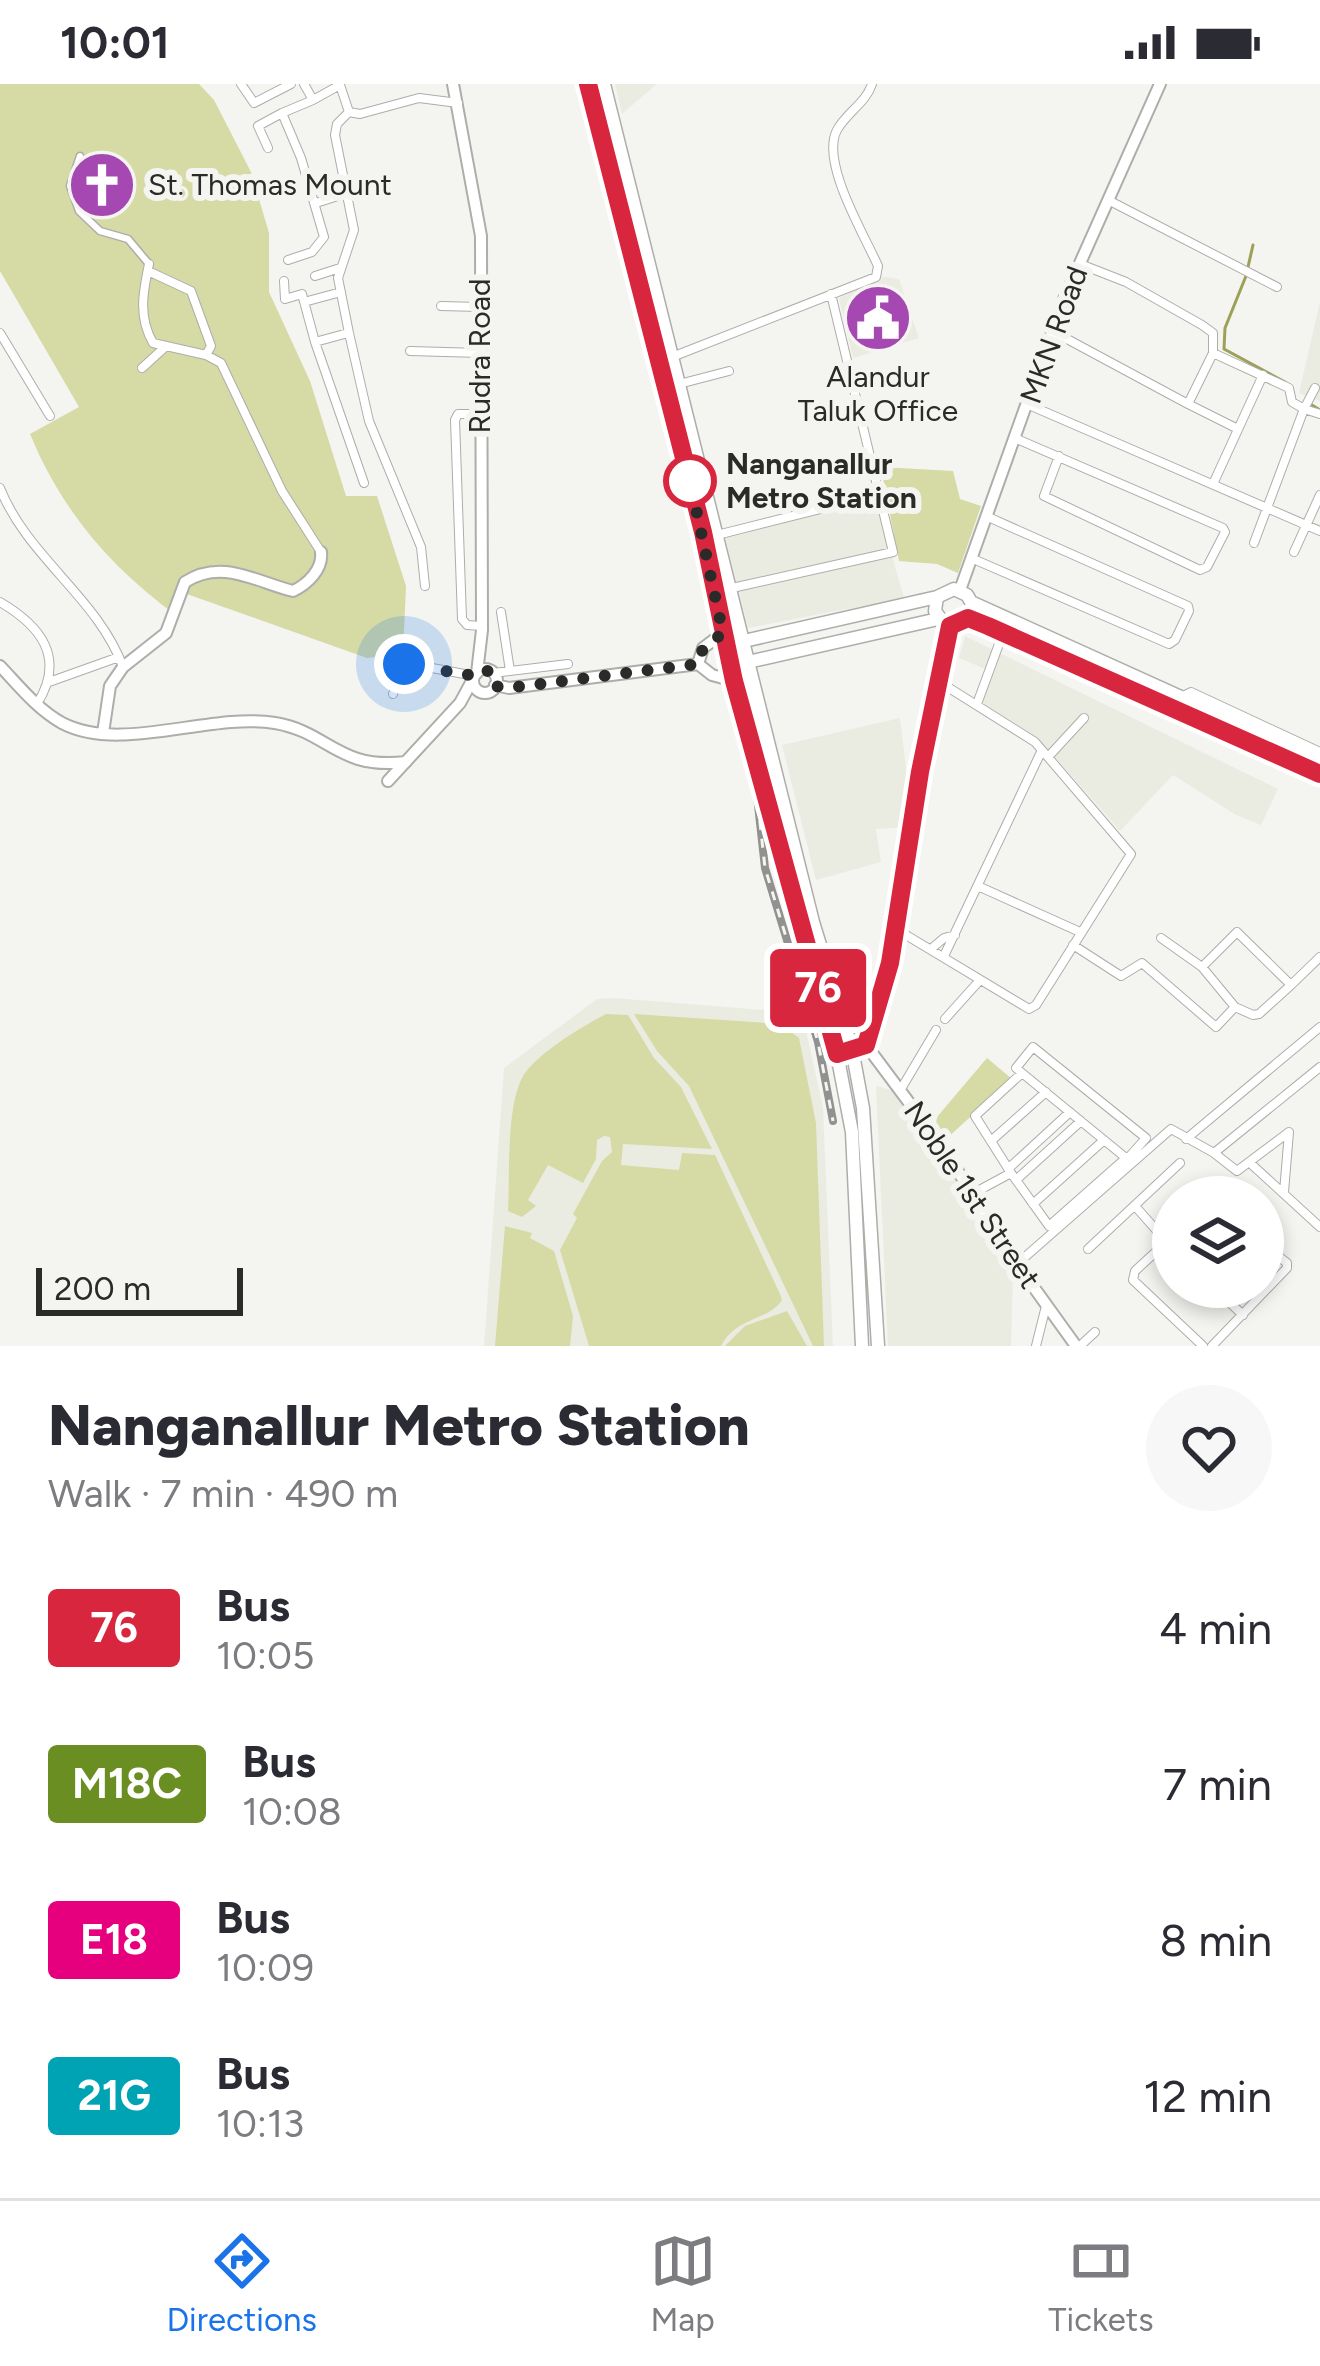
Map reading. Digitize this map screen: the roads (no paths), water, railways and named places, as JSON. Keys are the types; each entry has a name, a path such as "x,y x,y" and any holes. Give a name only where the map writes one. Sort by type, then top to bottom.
{"main road":[{"path":"588,84 703,532 734,681 852,1049"},
{"path":"591,101 606,90 813,922 852,1049 878,1346"},
{"path":"744,641 960,590 971,602 1320,774"},
{"path":"937,597 934,611 944,622"},
{"path":"968,618 971,602"},
{"path":"748,662 968,618 1320,756"},
{"path":"859,1130 862,1346"}],"street":[{"path":"241,84 254,103 291,84"},
{"path":"304,84 313,100"},
{"path":"268,148 258,126 340,84 349,112"},
{"name":"Rudra Road","path":"454,84 479,212 482,628 475,676"},
{"path":"672,357 879,273 834,165 832,146 838,129 866,98 872,84"},
{"name":"MKN Road","path":"960,590 1079,263 1160,84"},
{"path":"349,112 360,114 419,98 458,103"},
{"path":"349,112 335,135 354,230 340,268 341,292 369,421 422,547 425,586"},
{"path":"282,113 324,237 321,245 288,260"},
{"path":"80,156 70,186 79,211 100,231 128,239 148,267 191,291 211,346 206,355"},
{"path":"316,203 347,193"},
{"path":"1108,200 1276,287"},
{"path":"1079,263 1126,282 1213,333 1213,353 1188,404"},
{"path":"49,682 151,649 166,633 180,590 193,577 233,571 293,591 313,575 322,560 280,487 221,364 206,355 153,343 143,326 148,267"},
{"path":"315,276 340,268"},
{"path":"284,281 285,299 302,294 364,483"},
{"path":"304,302 341,292"},
{"path":"732,588 893,552 831,294"},
{"path":"441,306 480,307"},
{"path":"1054,332 1238,429"},
{"path":"0,333 50,416"},
{"path":"315,342 349,333"},
{"path":"142,368 165,347"},
{"path":"410,351 480,353"},
{"path":"1213,353 1289,388 1292,401 1320,414"},
{"path":"679,384 729,371"},
{"path":"1213,484 1263,375"},
{"path":"1254,543 1316,388"},
{"path":"1029,405 1320,531"},
{"path":"479,414 458,415 455,420 462,620 482,628"},
{"path":"1017,439 1059,457 1223,528 1207,567 1200,570 1044,496 1059,457"},
{"path":"0,488 18,526 115,643 121,662 110,686 103,733"},
{"path":"717,535 880,494"},
{"path":"1294,552 1320,495"},
{"path":"971,557 1169,644 1190,607 986,516"},
{"path":"460,546 481,546"},
{"path":"0,602 22,615 46,641 49,682 38,704"},
{"path":"501,612 510,671"},
{"path":"852,1049 882,1000 938,681 944,622"},
{"name":"Rudra Road","path":"482,628 493,677"},
{"path":"698,664 703,648 723,633"},
{"path":"977,704 999,644"},
{"path":"394,694 405,662 493,677 568,664"},
{"path":"493,677 508,688 698,664 712,675 734,681"},
{"path":"0,666 67,725 103,733 267,722 296,729 349,758 406,762"},
{"path":"475,676 481,692"},
{"path":"388,782 460,703 475,676"},
{"path":"460,703 491,691 493,677"},
{"path":"896,929 1029,1009 1036,1005 1131,854 1045,753 938,681"},
{"path":"944,956 1045,753 1084,718"},
{"path":"980,886 1080,932"},
{"path":"1202,967 1237,932 1291,985"},
{"path":"931,949 955,935"},
{"path":"1161,938 1202,967 1234,1007 1259,1014 1320,957"},
{"path":"1073,945 1121,976 1142,963 1216,1027 1234,1007"},
{"path":"945,1019 980,980"},
{"path":"1186,1139 1320,1027"},
{"path":"901,1089 936,1030"},
{"path":"1022,1073 975,1116 1049,1226 1126,1158 1146,1138 1033,1047 1016,1068 1126,1158"},
{"name":"Noble 1st Street","path":"852,1049 901,1089 1017,1264 1078,1346"},
{"path":"1214,1153 1320,1067"},
{"path":"991,1141 1046,1093"},
{"path":"1012,1174 1070,1112"},
{"path":"972,1194 1012,1174 1081,1121"},
{"path":"1017,1264 1168,1129 1237,1171 1289,1132 1284,1192 1320,1227"},
{"path":"1033,1204 1104,1140"},
{"path":"1088,1250 1180,1162"},
{"path":"1249,1162 1265,1176"},
{"path":"1135,1206 1152,1223"},
{"path":"1152,1257 1135,1270 1133,1280 1152,1297"},
{"path":"1036,1346 1047,1304"},
{"path":"1164,1308 1207,1346 1250,1308"},
{"path":"1236,1308 1243,1315"},
{"path":"1078,1346 1095,1333"}],"waterway":[{"path":"1248,267 1253,245"},
{"path":"1246,276 1225,328 1224,349 1285,382"},
{"path":"1312,405 1320,410"}],"railway":[{"path":"595,84 746,696 765,868 818,1042 833,1121"}],"place":[{"name":"St. Thomas Mount","path":"102,185"},
{"name":"Alandur Taluk Office","path":"878,318"},
{"name":"Nanganallur Metro Station","path":"690,481"}]}
